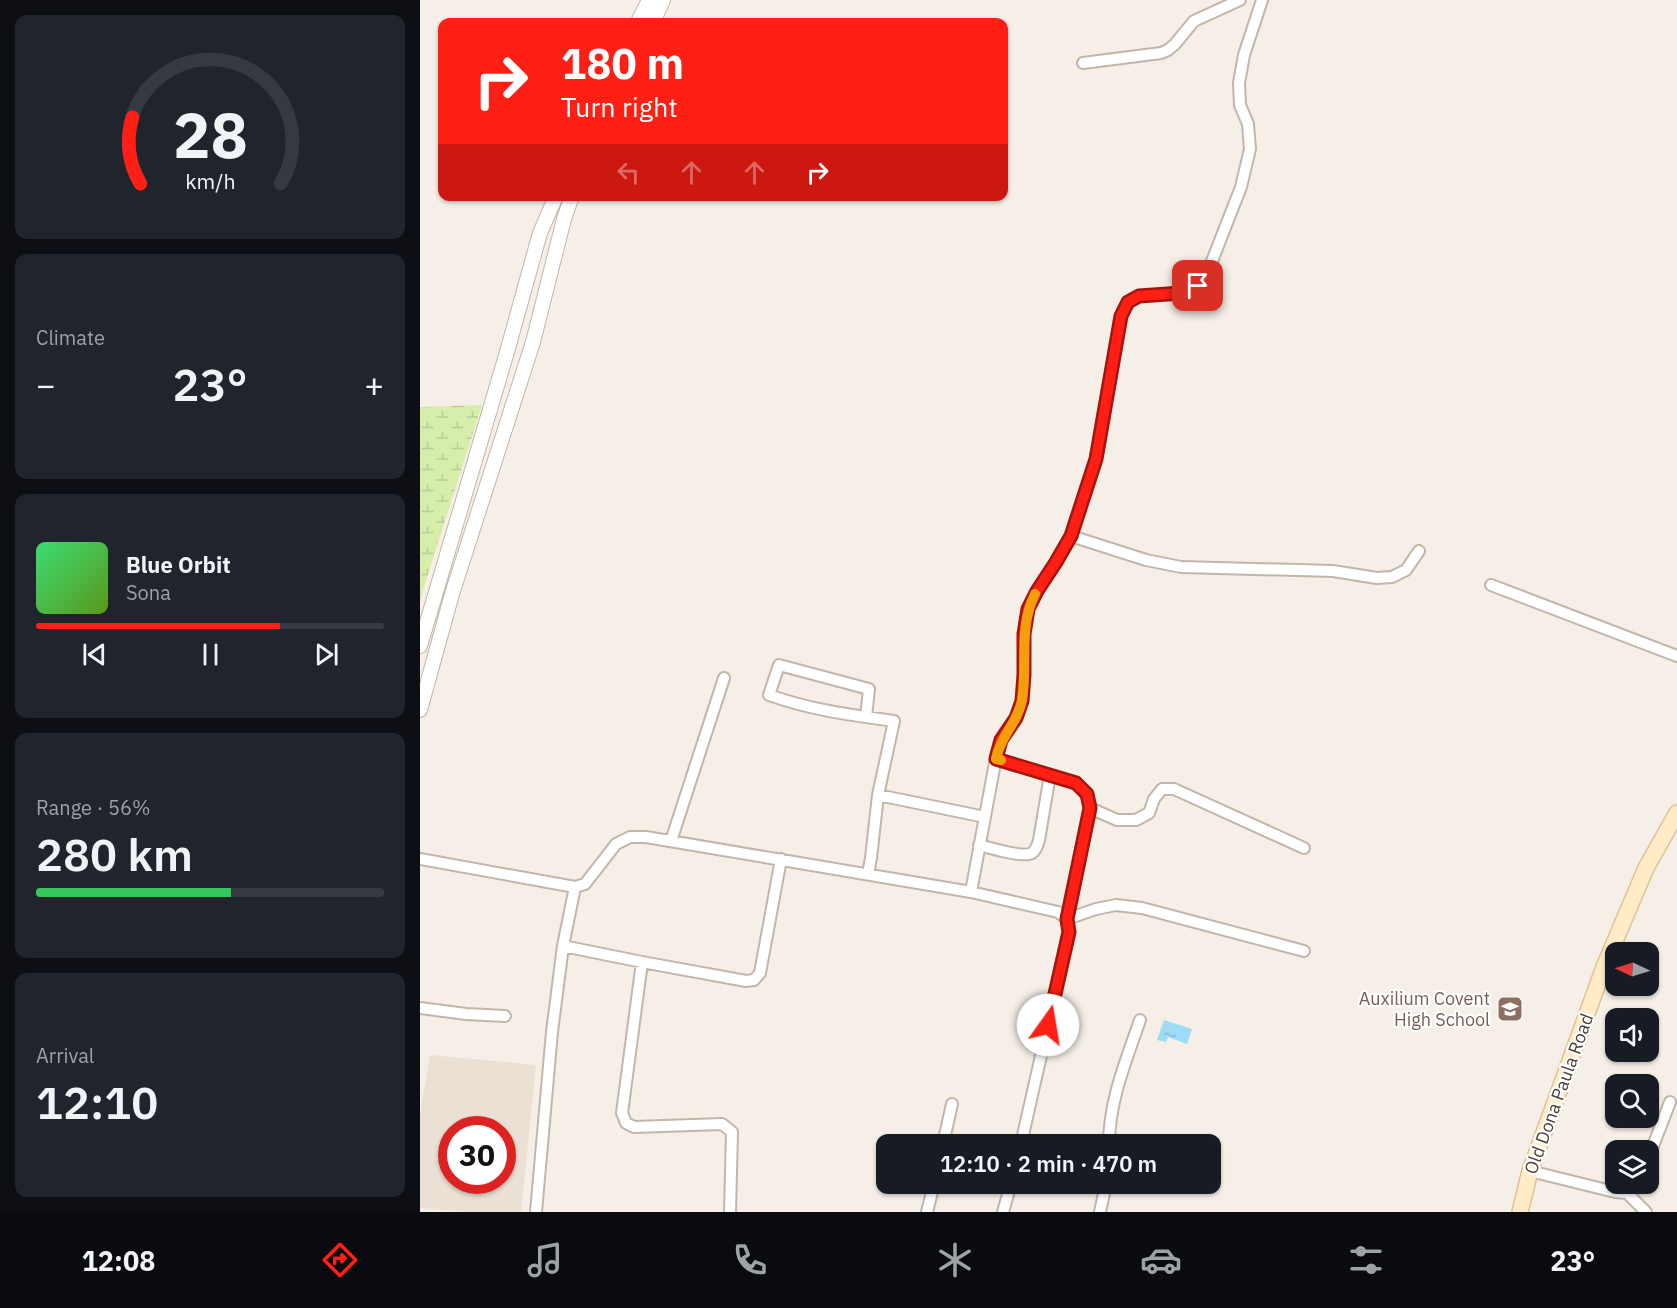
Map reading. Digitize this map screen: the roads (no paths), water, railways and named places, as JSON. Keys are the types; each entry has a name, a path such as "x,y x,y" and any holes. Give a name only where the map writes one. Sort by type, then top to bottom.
{"main road":[{"name":"Old Dona Paula Road","path":"1520,1212 1530,1171 1604,968 1646,868 1677,813"}],"street":[{"path":"640,18 649,0"},
{"path":"655,18 663,0"},
{"path":"1083,63 1161,53 1175,44 1194,21 1240,0"},
{"path":"970,892 1001,740 1016,718 1022,701 1024,634 1028,609 1071,536 1096,459 1121,316 1128,302 1139,296 1182,293 1198,286 1207,274 1241,187 1250,149 1248,124 1240,105 1239,84 1244,56 1262,0"},
{"path":"420,645 540,233 554,201"},
{"path":"420,710 452,594 533,342 570,201"},
{"path":"1071,536 1146,560 1181,567 1333,571 1377,578 1392,577 1406,570 1419,551"},
{"path":"1491,585 1677,657"},
{"path":"866,717 869,689 779,665 769,695 798,705 839,714 894,721 878,795 868,874"},
{"path":"671,841 724,678"},
{"path":"996,759 1076,783 1087,794 1090,808 1067,919 1069,932 1024,1134"},
{"path":"979,845 1023,855 1032,853 1039,840 1050,775"},
{"path":"1090,808 1117,820 1136,820 1149,813 1154,799 1162,789 1174,789 1304,848"},
{"path":"878,795 985,817"},
{"path":"420,859 575,887 585,884 616,844 630,837 646,837 970,892 1058,912 1067,919"},
{"path":"563,946 746,981 754,980 760,974 781,859"},
{"path":"536,1212 552,1032 563,946 575,887"},
{"path":"1067,919 1116,905 1142,908 1304,951"},
{"path":"642,962 622,1113 626,1123 634,1127 722,1124 732,1132 729,1212"},
{"path":"420,1008 505,1016"},
{"path":"1109,1134 1117,1088 1140,1020"},
{"path":"1655,1140 1670,1102"},
{"path":"945,1134 952,1104"},
{"path":"1530,1171 1605,1190"},
{"path":"927,1212 932,1194"},
{"path":"1003,1212 1008,1194"},
{"path":"1100,1212 1104,1194"},
{"path":"1628,1194 1646,1212"}],"water":[{"path":"1164,1020 1192,1029 1187,1044 1168,1037 1166,1042 1157,1040"}],"place":[{"name":"Auxilium Covent High School","path":"1510,1009"}]}
